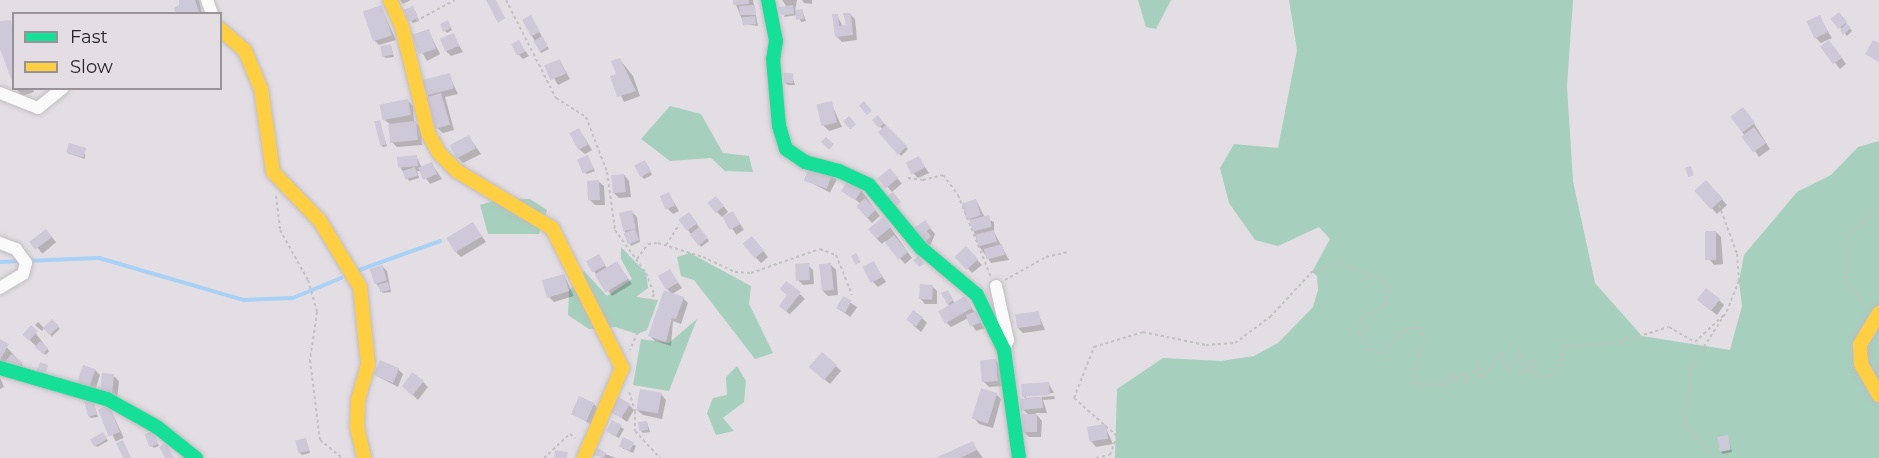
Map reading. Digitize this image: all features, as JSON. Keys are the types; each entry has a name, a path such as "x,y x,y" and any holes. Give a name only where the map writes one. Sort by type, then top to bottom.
{"street":[{"path":"390,0 402,27 428,133 439,153 456,171 552,228 622,368 586,452"},
{"path":"768,0 776,41 773,58 779,126 786,148 805,162 839,171 869,185 921,249 977,295 1004,350 1019,458"},
{"path":"222,32 245,51 261,88 273,172 320,220 360,287 368,365 358,399 357,428 364,458"},
{"path":"0,93 38,108 60,90"},
{"path":"0,243 16,249 26,263 23,274 0,288"},
{"path":"996,286 1008,340 1004,350"},
{"path":"1876,311 1860,345 1861,364 1879,395"},
{"path":"0,368 107,399 157,427 196,458"}],"path":[{"path":"402,27 434,15 455,0"},
{"path":"506,0 556,98 586,117 607,172 615,230 637,259 654,294 622,368 635,411 635,431 660,458"},
{"path":"908,178 923,180 944,175 958,195 974,241 996,286 1046,258 1068,252"},
{"path":"276,195 280,230 308,280 316,312 310,360 320,440 342,458"},
{"path":"1716,458 1684,425 1691,366 1725,314 1739,281 1737,254 1719,206"},
{"path":"1876,311 1866,308 1845,280 1848,237 1879,208"},
{"path":"666,245 679,225"},
{"path":"637,259 648,244 666,245 735,272 751,273 820,249 836,255 852,295"},
{"path":"1096,458 1110,455 1117,436 1074,398 1094,346 1143,332 1206,345 1235,343 1270,317 1312,272 1341,263 1384,280 1390,291 1385,305 1361,319 1359,333 1370,350 1381,354 1405,330 1418,327 1424,343 1414,368 1416,384 1443,385 1454,373 1451,382 1466,374 1464,381 1476,371 1478,363 1482,379 1501,353 1508,372 1519,350 1525,364 1523,372 1529,371 1535,359 1535,377 1547,376 1559,366 1564,347 1622,342 1669,327 1695,342 1725,314"},
{"path":"544,458 570,434 586,452"}],"green space":[{"path":"1138,0 1171,0 1156,29 1146,27"},
{"path":"1289,0 1573,0 1567,86 1573,181 1595,283 1642,336 1730,350 1742,306 1739,281 1744,255 1797,192 1831,175 1858,147 1879,141 1879,458 1115,458 1117,389 1163,358 1221,361 1254,356 1278,343 1313,307 1318,290 1317,276 1312,272 1330,239 1319,227 1278,246 1255,240 1229,203 1220,168 1234,144 1278,148 1297,50"},
{"path":"670,106 701,114 723,153 749,156 753,172 725,171 711,158 670,161 641,139"},
{"path":"501,199 530,199 547,210 539,234 488,234 480,205"},
{"path":"621,247 646,273 648,288 636,297 658,300 647,330 637,334 615,327 589,329 568,315 569,291 584,271 607,296 632,279 621,259"},
{"path":"690,253 751,286 749,304 773,353 755,359 694,280 681,276 677,257"},
{"path":"697,319 669,391 633,385 641,339 669,343"},
{"path":"737,366 746,381 744,402 723,418 734,431 716,435 707,413 713,398 727,395 726,377"}],"building":[{"path":"179,0 195,0 199,12 175,12 174,8 179,5"},
{"path":"486,0 496,0 505,18 498,23"},
{"path":"733,0 749,0 749,4 733,5"},
{"path":"382,5 392,35 373,42 363,11"},
{"path":"755,5 756,15 740,15 739,6"},
{"path":"793,5 794,14 781,15 779,7"},
{"path":"413,6 418,18 409,22 404,10"},
{"path":"803,9 804,19 796,20 795,10"},
{"path":"1839,12 1847,22 1839,29 1830,19"},
{"path":"843,13 851,13 853,35 835,37 832,14 838,14 839,26 846,25"},
{"path":"531,15 540,32 531,36 522,20"},
{"path":"1820,15 1828,32 1814,39 1806,21"},
{"path":"755,16 756,24 743,26 742,18"},
{"path":"11,20 12,81 0,49 0,21"},
{"path":"448,20 451,28 443,32 440,24"},
{"path":"1847,23 1851,28 1843,35 1840,30"},
{"path":"429,29 436,49 419,55 412,35"},
{"path":"454,33 459,46 445,51 440,38"},
{"path":"542,36 548,46 540,51 533,41"},
{"path":"519,40 525,51 517,56 511,44"},
{"path":"1829,40 1842,58 1833,64 1820,46"},
{"path":"1873,40 1879,43 1879,62 1865,54"},
{"path":"391,44 393,55 382,57 380,46"},
{"path":"620,58 636,91 617,97 610,76 616,74 611,61"},
{"path":"560,59 566,74 550,80 544,65"},
{"path":"450,73 454,89 426,96 422,80"},
{"path":"784,73 793,73 793,83 784,83"},
{"path":"441,93 450,125 436,129 427,97"},
{"path":"408,99 411,115 383,120 380,105"},
{"path":"832,101 837,122 821,126 816,105"},
{"path":"864,101 872,111 867,115 859,106"},
{"path":"1743,107 1755,123 1742,133 1730,117"},
{"path":"878,115 884,123 879,128 872,120"},
{"path":"849,116 856,124 850,130 843,121"},
{"path":"380,120 386,144 380,146 374,121"},
{"path":"416,121 418,140 390,143 388,124"},
{"path":"886,125 907,146 898,155 878,132"},
{"path":"1754,127 1766,143 1753,153 1741,137"},
{"path":"579,128 588,145 578,150 569,133"},
{"path":"469,135 476,148 457,159 450,145"},
{"path":"826,137 834,144 829,150 821,142"},
{"path":"69,143 86,148 84,158 66,153"},
{"path":"417,155 418,166 398,168 397,157"},
{"path":"588,155 594,169 583,173 577,160"},
{"path":"919,156 925,168 912,174 906,163"},
{"path":"645,160 651,172 640,177 634,165"},
{"path":"432,162 437,174 423,180 418,168"},
{"path":"810,164 833,172 827,189 804,181"},
{"path":"1691,166 1694,176 1688,177 1685,168"},
{"path":"415,167 418,176 405,180 403,171"},
{"path":"890,168 898,178 886,188 878,178"},
{"path":"624,174 626,192 613,193 611,175"},
{"path":"599,180 600,200 588,201 587,181"},
{"path":"848,180 862,189 855,200 841,191"},
{"path":"1706,180 1723,199 1711,209 1694,191"},
{"path":"669,192 675,206 666,210 660,196"},
{"path":"893,192 901,202 894,208 886,198"},
{"path":"716,196 724,206 716,213 707,203"},
{"path":"865,198 876,210 867,218 856,206"},
{"path":"976,199 981,215 967,220 962,203"},
{"path":"632,210 636,229 623,231 619,213"},
{"path":"733,211 740,224 729,230 722,217"},
{"path":"689,212 697,223 687,231 678,220"},
{"path":"989,215 992,227 972,231 970,220"},
{"path":"883,217 891,227 876,239 868,229"},
{"path":"925,220 931,228 927,231 931,237 924,242 914,228"},
{"path":"473,222 482,237 455,253 446,238"},
{"path":"699,227 708,238 698,245 690,235"},
{"path":"46,229 52,237 35,250 29,242"},
{"path":"635,229 639,240 628,244 624,233"},
{"path":"994,230 997,242 978,246 976,235"},
{"path":"1705,231 1716,231 1716,260 1705,260"},
{"path":"894,235 908,252 899,260 885,243"},
{"path":"752,236 764,251 755,258 743,244"},
{"path":"1002,244 1005,255 986,260 984,249"},
{"path":"966,246 978,259 967,270 954,257"},
{"path":"856,253 861,262 856,265 851,256"},
{"path":"599,254 605,265 592,273 586,261"},
{"path":"918,256 924,264 919,267 913,260"},
{"path":"617,261 628,279 606,292 595,274"},
{"path":"874,261 882,277 871,283 862,267"},
{"path":"809,263 810,280 796,281 795,264"},
{"path":"831,263 834,290 822,291 819,264"},
{"path":"382,265 387,280 375,284 370,269"},
{"path":"670,269 678,283 666,290 658,276"},
{"path":"564,274 569,291 547,298 542,280"},
{"path":"786,281 801,292 786,312 779,306 787,295 780,289"},
{"path":"388,282 390,290 380,292 378,284"},
{"path":"920,284 933,285 932,300 919,299"},
{"path":"1706,288 1720,299 1711,311 1697,300"},
{"path":"664,290 684,297 676,319 672,318 666,342 648,336"},
{"path":"948,290 953,301 947,304 941,293"},
{"path":"843,296 852,301 845,313 836,308"},
{"path":"965,296 972,308 945,324 938,312"},
{"path":"913,310 923,317 916,327 906,320"},
{"path":"977,311 981,322 970,326 966,315"},
{"path":"1039,311 1041,325 1017,328 1015,314"},
{"path":"52,319 59,326 50,335 43,328"},
{"path":"31,325 38,331 29,341 22,335"},
{"path":"0,339 9,344 0,360"},
{"path":"40,341 48,348 43,354 35,347"},
{"path":"822,352 837,365 824,380 809,367"},
{"path":"11,354 22,362 15,372 4,364"},
{"path":"996,359 998,381 982,382 980,360"},
{"path":"380,360 399,368 393,383 374,375"},
{"path":"40,362 48,365 44,377 35,374"},
{"path":"83,365 95,369 89,390 76,386"},
{"path":"412,372 424,381 412,396 402,386"},
{"path":"102,373 114,374 112,395 100,394"},
{"path":"1049,382 1050,395 1022,397 1021,384"},
{"path":"981,388 997,393 988,424 972,419"},
{"path":"640,389 662,393 658,414 636,410"},
{"path":"579,396 595,403 586,421 571,414"},
{"path":"619,397 630,404 621,418 610,411"},
{"path":"1042,397 1043,408 1021,410 1020,399"},
{"path":"93,399 97,415 88,417 84,401"},
{"path":"109,405 120,432 109,436 98,409"},
{"path":"1022,414 1037,414 1037,432 1022,432"},
{"path":"612,420 622,425 616,437 606,432"},
{"path":"647,421 648,430 639,431 638,422"},
{"path":"1106,424 1108,439 1089,441 1087,427"},
{"path":"153,431 158,444 150,447 145,434"},
{"path":"103,432 107,439 94,446 90,440"},
{"path":"1728,435 1731,450 1720,452 1717,437"},
{"path":"623,437 634,442 630,451 619,446"},
{"path":"306,438 309,451 298,453 295,440"},
{"path":"123,440 131,458 123,458 116,443"},
{"path":"973,441 977,450 960,458 935,458"},
{"path":"166,443 174,458 165,458 159,447"},
{"path":"596,447 606,453 604,458 592,455"},
{"path":"555,450 568,452 567,458 554,458"}],"waterway":[{"path":"359,270 440,241"},
{"path":"0,262 99,258 244,300 293,298 341,278"}],"traffic: fast":[{"path":"768,0 776,41 773,59 779,126 786,149 805,162 839,171 869,185 921,248 977,295 1004,350 1019,458"},
{"path":"0,368 107,399 157,427 196,458"}],"traffic: slow":[{"path":"390,0 402,27 428,133 439,153 457,171 552,228 622,368 584,458"},
{"path":"222,31 245,51 261,89 273,172 320,221 360,287 368,365 358,399 357,427 364,458"},
{"path":"1879,313 1860,345 1861,364 1879,395"}]}
